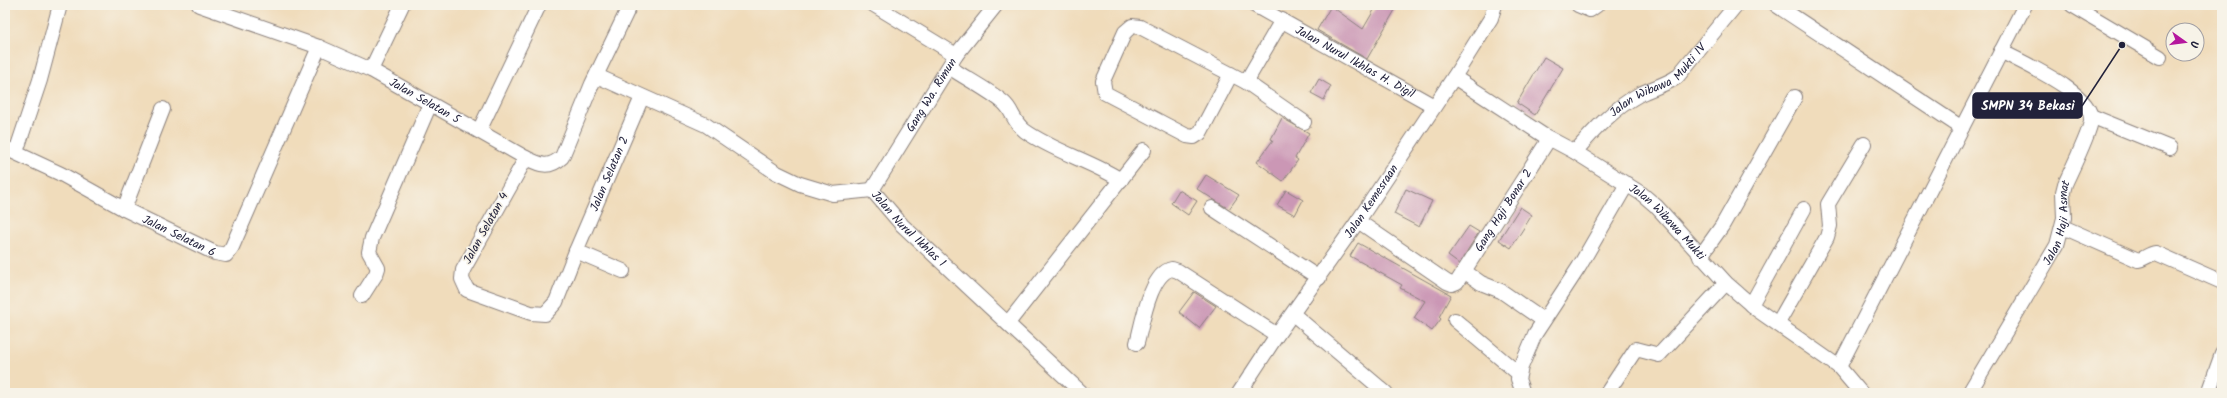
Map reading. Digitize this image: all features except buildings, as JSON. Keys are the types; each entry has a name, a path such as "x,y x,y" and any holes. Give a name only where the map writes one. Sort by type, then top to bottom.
{"street":[{"path":"10,150 40,80 60,5"},
{"name":"Jalan Selatan 5","path":"199,5 320,47 371,70 539,165 547,166 555,164 562,157 597,76"},
{"path":"371,70 402,5"},
{"path":"479,131 539,5"},
{"path":"597,76 630,5"},
{"path":"874,5 953,61 1003,102 1016,123 1034,136 1100,166 1121,180"},
{"name":"Gang Wa. Rimun","path":"872,190 953,61 996,5"},
{"name":"Jalan Nurul Ikhlas H. Digil","path":"1254,5 1434,106"},
{"name":"Jalan Kemesraan","path":"1239,393 1277,335 1319,278 1358,221 1454,77 1491,18 1494,5"},
{"path":"1578,5 1590,10 1597,5"},
{"name":"Jalan Wibawa Mukti IV","path":"1575,152 1615,110 1640,94 1664,85 1677,77 1736,5"},
{"path":"1776,5 1962,128"},
{"path":"1839,367 2025,5"},
{"path":"2072,5 2160,56"},
{"path":"1246,82 1282,20"},
{"path":"1231,74 1200,133 1194,137 1187,136 1104,94 1102,88 1103,81 1125,32 1132,26 1140,27 1231,74 1246,82 1304,122"},
{"name":"Jalan Selatan 6","path":"10,150 61,174 124,210 215,253 226,255 232,247 320,47"},
{"path":"2001,51 2054,80 2076,94 2087,108 2091,116 2170,148"},
{"name":"Jalan Nurul Ikhlas 1","path":"597,76 706,125 775,172 800,184 833,194 872,190 902,225 1082,393"},
{"name":"Jalan Wibawa Mukti","path":"1454,77 1549,139 1575,152 1627,184 1656,206 1700,257 1726,283 1751,305 1839,367 1861,393"},
{"name":"Jalan Selatan 2","path":"576,251 642,97"},
{"path":"1700,257 1722,226 1795,97"},
{"path":"362,296 376,274 378,268 369,252 372,238 430,104"},
{"path":"124,210 164,109"},
{"name":"Jalan Haji Asmat","path":"1969,393 2057,245 2063,227 2063,192 2065,184 2091,122 2091,116"},
{"name":"Gang Haji Bonar 2","path":"1461,277 1549,139"},
{"path":"1778,323 1827,237 1830,226 1828,204 1864,144"},
{"path":"1008,323 1144,150"},
{"name":"Jalan Selatan 4","path":"526,158 463,270 462,279 468,290 531,313 545,314 556,302 576,251"},
{"path":"1523,393 1520,388 1519,374 1526,353 1543,320 1579,267 1627,184"},
{"path":"1212,208 1319,278"},
{"path":"1751,305 1804,209"},
{"path":"1358,221 1447,282 1452,284 1461,277 1501,291 1543,320"},
{"path":"2063,227 2138,260 2143,260 2148,254 2156,253 2222,282"},
{"path":"576,251 623,271"},
{"path":"1137,344 1146,303 1163,274 1172,269 1178,271 1277,335"},
{"path":"1607,393 1636,349 1659,355 1726,283"},
{"path":"1293,314 1386,393"},
{"path":"1455,320 1519,374"},
{"path":"2208,393 2222,354"}],"place":[{"name":"SMPN 34 Bekasi","path":"2122,45"}]}
